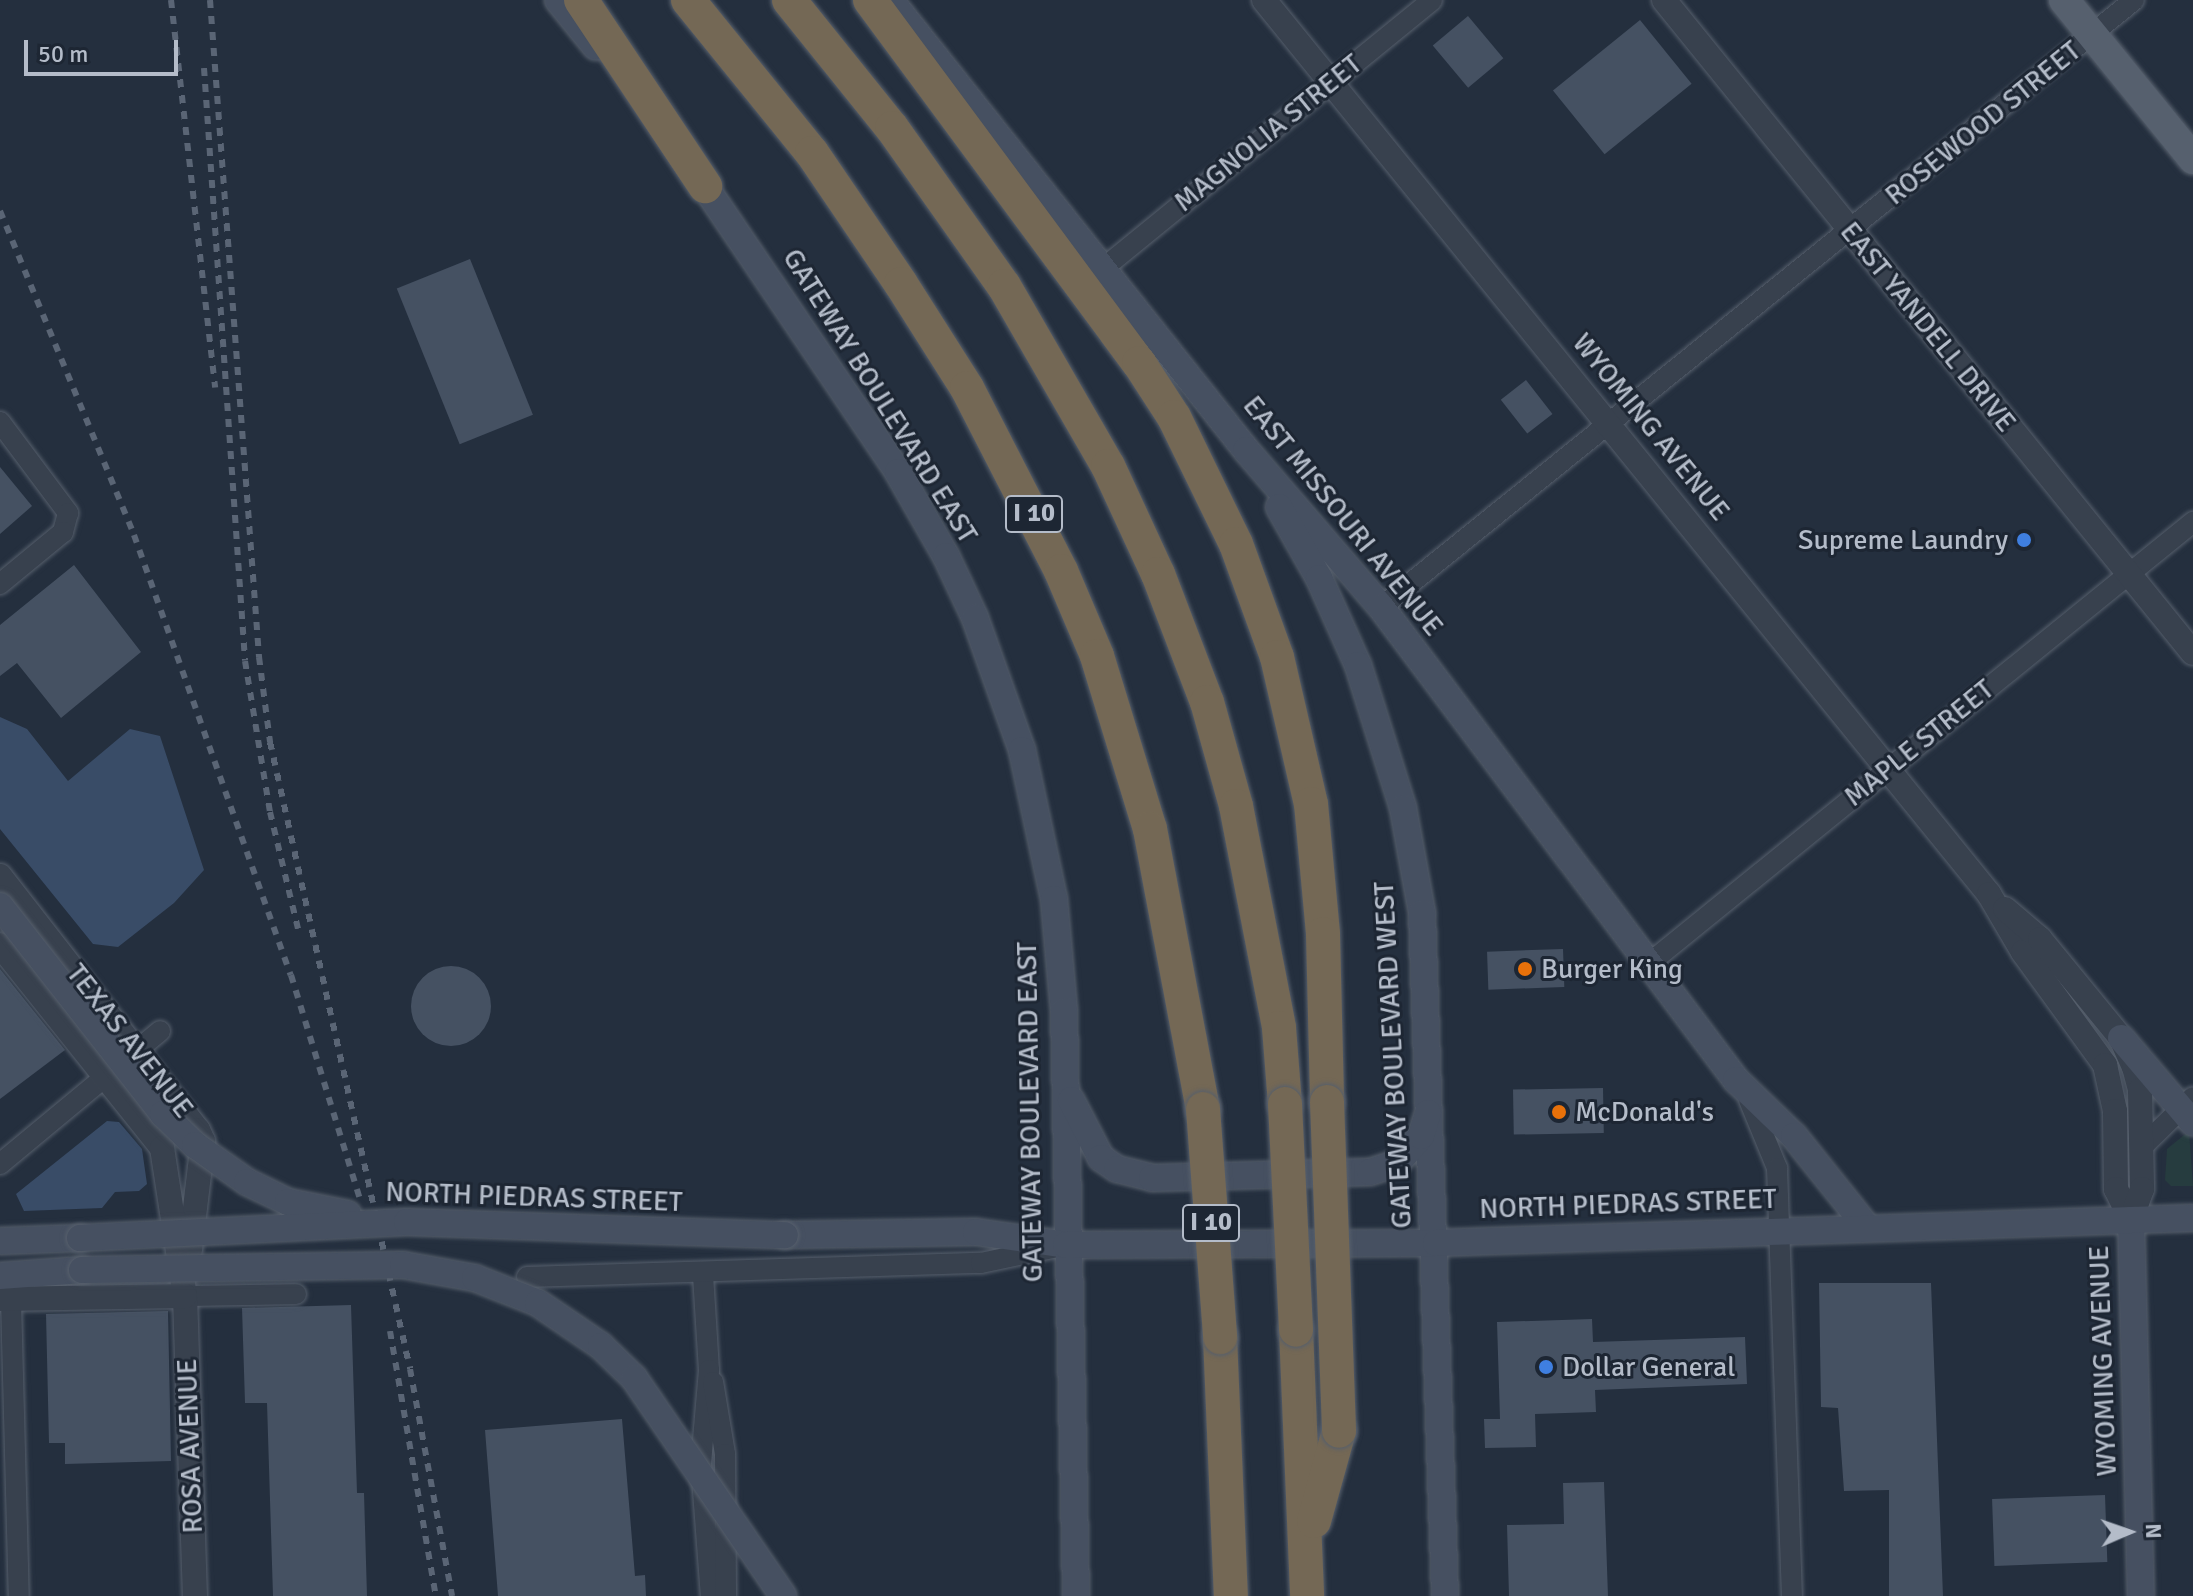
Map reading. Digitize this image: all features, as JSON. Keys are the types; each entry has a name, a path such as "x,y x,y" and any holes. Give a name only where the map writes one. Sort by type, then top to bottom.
{"highway":[{"path":"581,0 705,186"},
{"name":"I 10","path":"688,0 812,153 910,297 967,388 1061,571 1097,656 1150,829 1203,1109 1220,1337 1230,1585"},
{"path":"789,0 892,128 1004,286 1082,417 1158,574 1207,702 1236,806 1279,1028 1307,1596"},
{"path":"870,0 1139,363 1174,417 1236,544 1277,657 1311,804 1323,934 1339,1431 1306,1553"}],"main road":[{"name":"GATEWAY BOULEVARD EAST","path":"558,0 705,186 898,472 946,556 981,632 1022,750 1043,836 1060,944 1076,1596"},
{"name":"EAST MISSOURI AVENUE","path":"890,0 1105,267 1246,450 1381,607 1646,966 1736,1080 1794,1136 1867,1227"},
{"path":"2064,0 2193,159"},
{"name":"GATEWAY BOULEVARD WEST","path":"1246,450 1319,578 1383,737 1403,808 1422,913 1436,1243 1445,1596"},
{"path":"0,906 163,1114 208,1157 288,1202 407,1222"},
{"path":"2121,1038 2189,1109"},
{"path":"1065,1085 1101,1158 1117,1169 1152,1178 1386,1168 1421,1136 1431,1102"},
{"name":"NORTH PIEDRAS STREET","path":"0,1241 407,1222 785,1235 976,1232 1066,1245 1436,1243 2193,1218"},
{"name":"WYOMING AVENUE","path":"2131,1220 2141,1596"},
{"path":"0,1276 82,1270 403,1265 475,1278 538,1303 601,1346 634,1378 783,1596"}],"street":[{"name":"WYOMING AVENUE","path":"1264,0 1989,894 2109,1076 2115,1111 2116,1189 2131,1220"},
{"name":"MAGNOLIA STREET","path":"1105,267 1432,0"},
{"name":"EAST YANDELL DRIVE","path":"1664,0 2193,653"},
{"name":"ROSEWOOD STREET","path":"1381,607 2134,0"},
{"path":"0,422 68,513 63,532 0,584"},
{"name":"MAPLE STREET","path":"1646,966 2193,522"},
{"name":"TEXAS AVENUE","path":"0,876 137,1050 203,1141 185,1296"},
{"name":"WYOMING AVENUE","path":"1989,894 2040,939 2121,1038 2140,1090 2142,1189 2131,1220"},
{"name":"TEXAS AVENUE","path":"0,945 162,1148 185,1296"},
{"path":"2074,1021 2093,1006"},
{"path":"0,1164 160,1031"},
{"name":"EAST MISSOURI AVENUE","path":"1736,1080 1772,1148 1781,1230 1792,1596"},
{"path":"2142,1147 2189,1109"},
{"name":"NORTH PIEDRAS STREET","path":"527,1277 703,1275 981,1263 1066,1245"},
{"path":"703,1275 709,1370 725,1454 726,1596"},
{"path":"19,1596 6,1300 296,1294"},
{"name":"ROSA AVENUE","path":"185,1296 195,1596"},
{"path":"709,1370 701,1427 711,1596"}],"green space":[{"path":"2189,1131 2193,1186 2171,1186 2165,1180 2167,1149"}],"water":[{"path":"0,717 27,729 68,781 130,729 160,736 204,870 174,903 118,947 93,944 0,829"},
{"path":"107,1121 119,1122 142,1149 147,1184 139,1191 115,1192 102,1208 24,1211 16,1194"}],"building":[{"path":"1468,16 1503,58 1468,88 1433,46"},
{"path":"1640,20 1692,84 1605,154 1553,90"},
{"path":"470,259 533,415 460,444 397,289"},
{"path":"1526,380 1552,414 1527,434 1501,400"},
{"path":"0,467 32,506 0,534"},
{"path":"74,565 141,652 61,718 17,663 0,676 0,625"},
{"name":"Burger King","path":"1563,949 1564,987 1488,990 1487,952"},
{"path":"451,966 466,969 479,978 488,991 491,1006 488,1021 479,1034 466,1043 451,1046 436,1043 423,1034 414,1021 411,1006 414,991 423,978 436,969"},
{"path":"0,969 65,1050 0,1099"},
{"name":"McDonald's","path":"1603,1088 1604,1133 1514,1135 1513,1090"},
{"path":"1819,1283 1931,1283 1943,1596 1889,1596 1889,1490 1844,1491 1838,1408 1821,1407"},
{"path":"351,1305 357,1493 364,1493 367,1596 273,1596 267,1403 245,1403 242,1308"},
{"path":"168,1311 171,1461 65,1464 65,1443 49,1443 46,1314"},
{"path":"1592,1319 1593,1342 1745,1337 1747,1384 1595,1390 1596,1412 1535,1414 1536,1447 1485,1448 1484,1419 1500,1419 1497,1322"},
{"path":"622,1419 635,1576 645,1575 646,1596 498,1596 485,1430"},
{"path":"1604,1482 1608,1596 1509,1596 1507,1525 1564,1524 1563,1483"},
{"path":"2105,1495 2107,1562 1994,1566 1992,1499"}],"railway":[{"path":"171,0 215,388"},
{"path":"210,0 259,657 270,742 410,1369 452,1596"},
{"path":"204,68 245,661 270,812 298,929"},
{"path":"0,211 134,535 291,975 361,1202"},
{"path":"390,1331 436,1596"}],"place":[{"name":"Supreme Laundry","path":"2024,540"},
{"name":"Burger King","path":"1525,969"},
{"name":"McDonald's","path":"1559,1112"},
{"name":"Dollar General","path":"1546,1367"}]}
